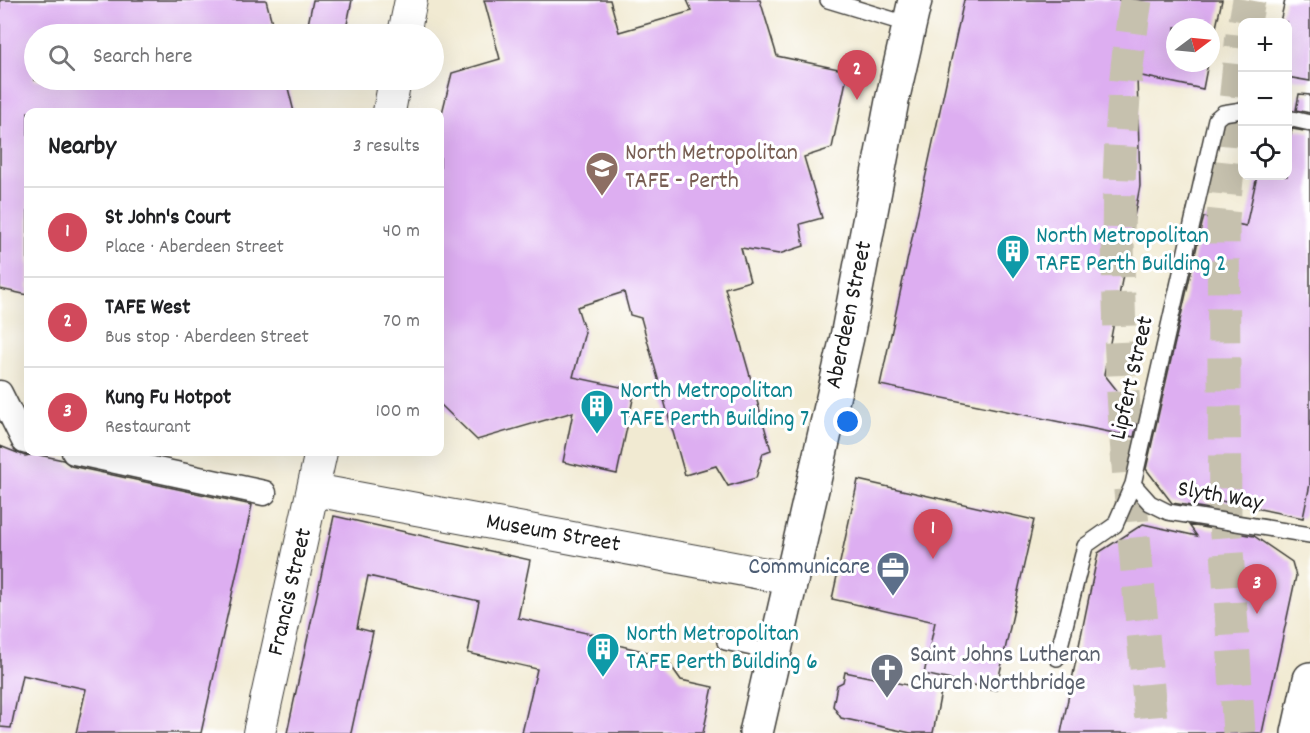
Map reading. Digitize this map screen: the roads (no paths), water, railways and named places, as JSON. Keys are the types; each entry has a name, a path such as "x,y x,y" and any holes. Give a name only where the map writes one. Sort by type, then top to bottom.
{"street":[{"path":"406,24 411,0"},
{"name":"Aberdeen Street","path":"756,733 847,336 892,101 912,12"},
{"path":"389,108 393,90"},
{"path":"0,393 24,441"},
{"path":"93,456 264,493"},
{"name":"Francis Street","path":"259,733 320,456"},
{"name":"Museum Street","path":"314,490 792,579"},
{"path":"1298,733 1310,679"}],"lane":[{"path":"828,0 912,12"},
{"name":"Lipfert Street","path":"1057,658 1085,546 1115,525 1133,484 1216,119 1223,113 1238,111"},
{"path":"1292,119 1310,123"},
{"name":"Slyth Way","path":"1133,484 1150,503 1168,512 1310,535"},
{"path":"725,642 775,653"}],"tunnel":[{"path":"1136,0 1125,91 1119,183 1118,275 1127,458 1152,733"},
{"path":"1246,18 1249,0"},
{"path":"1238,72 1223,218 1225,520 1239,733"}],"place":[{"name":"TAFE West","path":"857,100"},
{"name":"North Metropolitan TAFE - Perth","path":"602,197"},
{"name":"North Metropolitan TAFE Perth Building 2","path":"1013,280"},
{"name":"North Metropolitan TAFE Perth Building 7","path":"597,435"},
{"name":"St John's Court","path":"933,559"},
{"name":"Communicare","path":"893,597"},
{"name":"Kung Fu Hotpot","path":"1257,614"},
{"name":"North Metropolitan TAFE Perth Building 6","path":"603,678"},
{"name":"Saint Johns Lutheran Church Northbridge","path":"887,699"}]}
